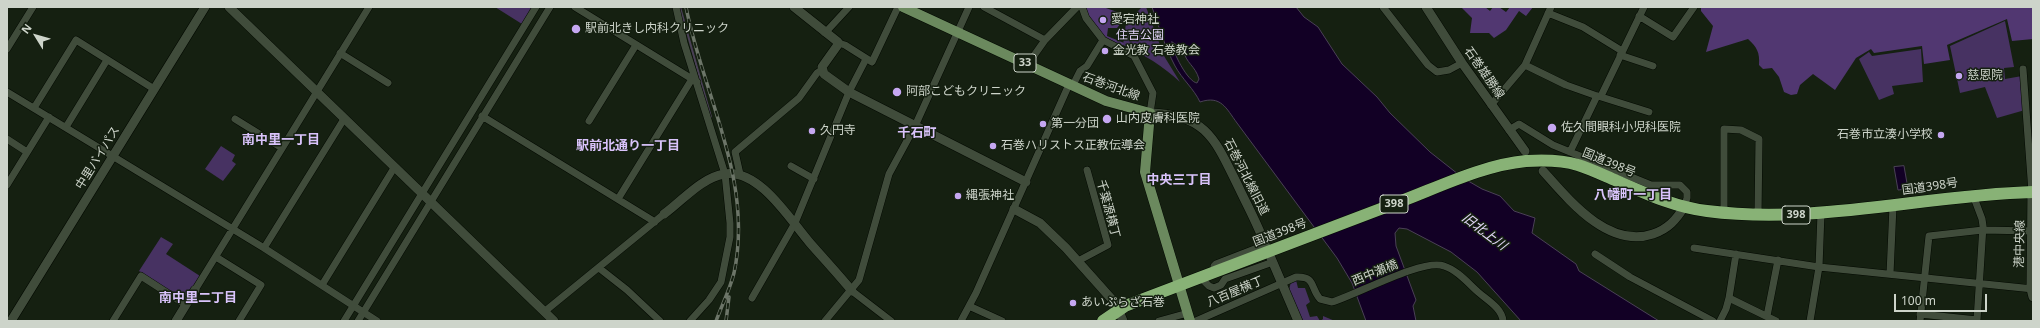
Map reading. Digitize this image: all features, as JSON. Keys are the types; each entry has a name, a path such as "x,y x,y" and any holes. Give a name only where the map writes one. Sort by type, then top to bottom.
{"highway":[{"name":"国道398号","path":"1103,321 1120,315 1180,286 1215,272 1482,171 1526,161 1566,162 1579,165 1669,203 1684,207 1758,216 1821,213 1893,206 1973,195 2033,192"}],"main road":[{"name":"石巻河北線","path":"903,7 1106,101 1150,113 1145,172 1151,196 1189,317"}],"street":[{"path":"7,49 33,7"},
{"name":"中里バイパス","path":"11,321 205,7"},
{"path":"229,7 554,321"},
{"path":"176,321 369,7"},
{"path":"344,321 536,7"},
{"path":"358,321 550,7"},
{"path":"575,7 694,81"},
{"path":"676,7 694,81 725,174 730,223 725,268 721,282 709,300 690,321"},
{"path":"794,7 838,43 845,45 872,62 898,7"},
{"path":"826,33 849,7"},
{"path":"826,321 852,291 859,280 890,174 915,126 969,7"},
{"path":"984,7 1045,40"},
{"path":"1028,64 1035,52 1045,40 1077,7"},
{"path":"1082,7 1086,18 1103,40 1134,56 1153,93 1150,113"},
{"path":"1384,7 1428,65 1437,72 1449,70 1462,63"},
{"name":"石巻雄勝線","path":"1426,7 1462,63 1525,151"},
{"path":"1570,152 1644,7"},
{"path":"1640,16 1673,37 1694,7"},
{"path":"1491,105 1526,65 1550,10 1583,27 1621,53 1653,66"},
{"path":"34,108 76,40 154,89"},
{"path":"961,321 1014,209 1069,85 1074,83 1080,70 1087,66 1103,40"},
{"path":"740,174 735,152 799,98 817,73 822,70 838,43"},
{"path":"589,121 636,45"},
{"path":"340,53 388,83"},
{"path":"752,298 795,223 849,92 866,59"},
{"path":"66,127 107,60"},
{"path":"1526,65 1566,85 1649,112"},
{"path":"2023,69 2031,130 2033,192"},
{"path":"822,70 824,74 849,92 1026,182"},
{"path":"496,71 507,78"},
{"path":"618,199 694,81"},
{"path":"7,92 264,248 377,321"},
{"name":"石巻河北線旧道","path":"1150,113 1181,116 1199,126 1215,141 1266,246"},
{"path":"482,116 655,222"},
{"path":"7,183 49,117"},
{"path":"235,119 282,148"},
{"path":"264,248 344,119"},
{"path":"1509,130 1519,124 1553,145 1651,185 1680,185 1687,192 1687,198 1684,207 1675,221 1660,232 1642,237 1618,235 1604,228 1581,210 1542,171"},
{"path":"1724,212 1724,129 1741,130 1759,139 1758,216"},
{"path":"7,139 27,152"},
{"path":"791,166 814,179"},
{"path":"322,285 394,168"},
{"name":"千葉源横丁","path":"1078,261 1108,245 1087,170"},
{"path":"544,312 706,181 725,174 740,174 772,197 852,291 891,321"},
{"name":"港中央線","path":"2032,291 2033,192"},
{"path":"1973,195 1982,219 1983,230 1977,320 1920,318 1929,236 1983,230 2032,231"},
{"path":"1890,274 1893,206"},
{"path":"1014,209 1040,223 1078,261 1116,304 1120,315"},
{"path":"1810,321 1819,267 1821,213"},
{"path":"1215,272 1214,266 1216,264 1266,246"},
{"path":"1694,248 1819,267 2032,291"},
{"path":"1596,254 1630,277 1712,321"},
{"path":"1720,321 1726,309 1729,298 1736,254"},
{"path":"216,257 261,285 239,321"},
{"path":"1201,278 1209,286 1218,288 1225,279 1272,260 1298,321"},
{"path":"1768,316 1778,260"},
{"name":"西中瀬橋","path":"1283,284 1296,277 1304,277 1309,279 1317,296 1324,302 1332,302 1416,269 1435,264 1449,268 1499,310 1503,321"},
{"path":"599,268 628,290 660,321"},
{"path":"113,321 141,276 186,305"},
{"name":"八百屋横丁","path":"1196,321 1283,284"},
{"path":"1729,298 1776,321"},
{"path":"969,306 1002,321"},
{"path":"1159,321 1189,317"}],"green space":[{"path":"495,7 533,7 522,24"},
{"name":"住吉公園","path":"1142,7 1146,7 1164,56 1180,82 1153,61 1123,45 1127,16 1132,17"},
{"path":"2005,21 2014,67 2004,68 2005,79 2022,76 2025,110 1997,118 1985,87 1960,93 1950,46"},
{"path":"1921,49 1923,82 1892,86 1894,94 1879,100 1859,59 1869,52 1872,56"},
{"path":"221,146 235,155 232,161 236,164 223,181 205,169"},
{"path":"161,237 173,244 166,254 200,276 183,299 139,271"},
{"path":"1296,280 1298,288 1305,288 1310,302 1306,305 1310,317 1317,316 1320,321 1301,321 1289,290 1291,282"},
{"path":"1323,316 1335,321 1320,321 1323,319"}],"shaded area":[{"path":"1084,7 1103,7 1123,14 1124,19 1117,28 1108,28 1107,36 1124,43 1123,45 1104,36 1095,26"},
{"path":"1461,7 1485,7 1490,11 1493,7 1499,7 1506,12 1510,7 1533,7 1526,16 1519,11 1506,30 1494,38 1489,33 1470,33 1472,18"},
{"path":"1701,7 2033,7 2033,39 2012,41 2007,19 1947,45 1950,60 1924,64 1922,46 1874,53 1871,49 1856,58 1835,90 1813,74 1800,85 1797,94 1791,95 1784,92 1779,77 1772,68 1763,69 1759,65 1757,50 1748,39 1706,52 1713,26 1701,11"}],"water":[{"name":"旧北上川","path":"1152,7 1296,7 1304,17 1318,27 1342,64 1377,97 1390,113 1430,152 1463,178 1482,189 1500,196 1514,211 1535,218 1532,233 1576,264 1579,271 1659,321 1521,321 1477,272 1451,252 1407,229 1399,228 1395,233 1396,246 1416,300 1413,306 1416,321 1366,321 1352,283 1337,258 1230,112 1222,104 1213,100 1200,102 1178,71 1168,52","holes":["1172,42 1183,49 1186,58 1197,74 1199,79 1197,83 1189,78 1181,66"]},
{"path":"1904,166 1908,189 1898,190 1894,167"}],"waterway":[{"path":"680,7 711,117"}],"railway":[{"path":"686,7 694,40 724,138 732,171 737,205 738,238 734,273 716,321"},
{"path":"726,321 729,297"}],"place":[{"name":"愛宕神社","path":"1103,20"},
{"name":"駅前北きし内科クリニック","path":"576,29"},
{"name":"金光教 石巻教会","path":"1105,51"},
{"name":"慈恩院","path":"1959,76"},
{"name":"阿部こどもクリニック","path":"897,92"},
{"name":"山内皮膚科医院","path":"1107,119"},
{"name":"第一分団","path":"1043,124"},
{"name":"佐久間眼科小児科医院","path":"1552,128"},
{"name":"久円寺","path":"812,131"},
{"name":"石巻市立湊小学校","path":"1941,135"},
{"name":"石巻ハリストス正教伝導会","path":"993,146"},
{"name":"縄張神社","path":"958,196"},
{"name":"あいぷらざ石巻","path":"1073,303"}],"district":[{"name":"千石町","path":"917,133"},
{"name":"南中里一丁目","path":"281,140"},
{"name":"駅前北通り一丁目","path":"628,146"},
{"name":"中央三丁目","path":"1179,180"},
{"name":"八幡町一丁目","path":"1633,195"},
{"name":"南中里二丁目","path":"198,298"}]}
